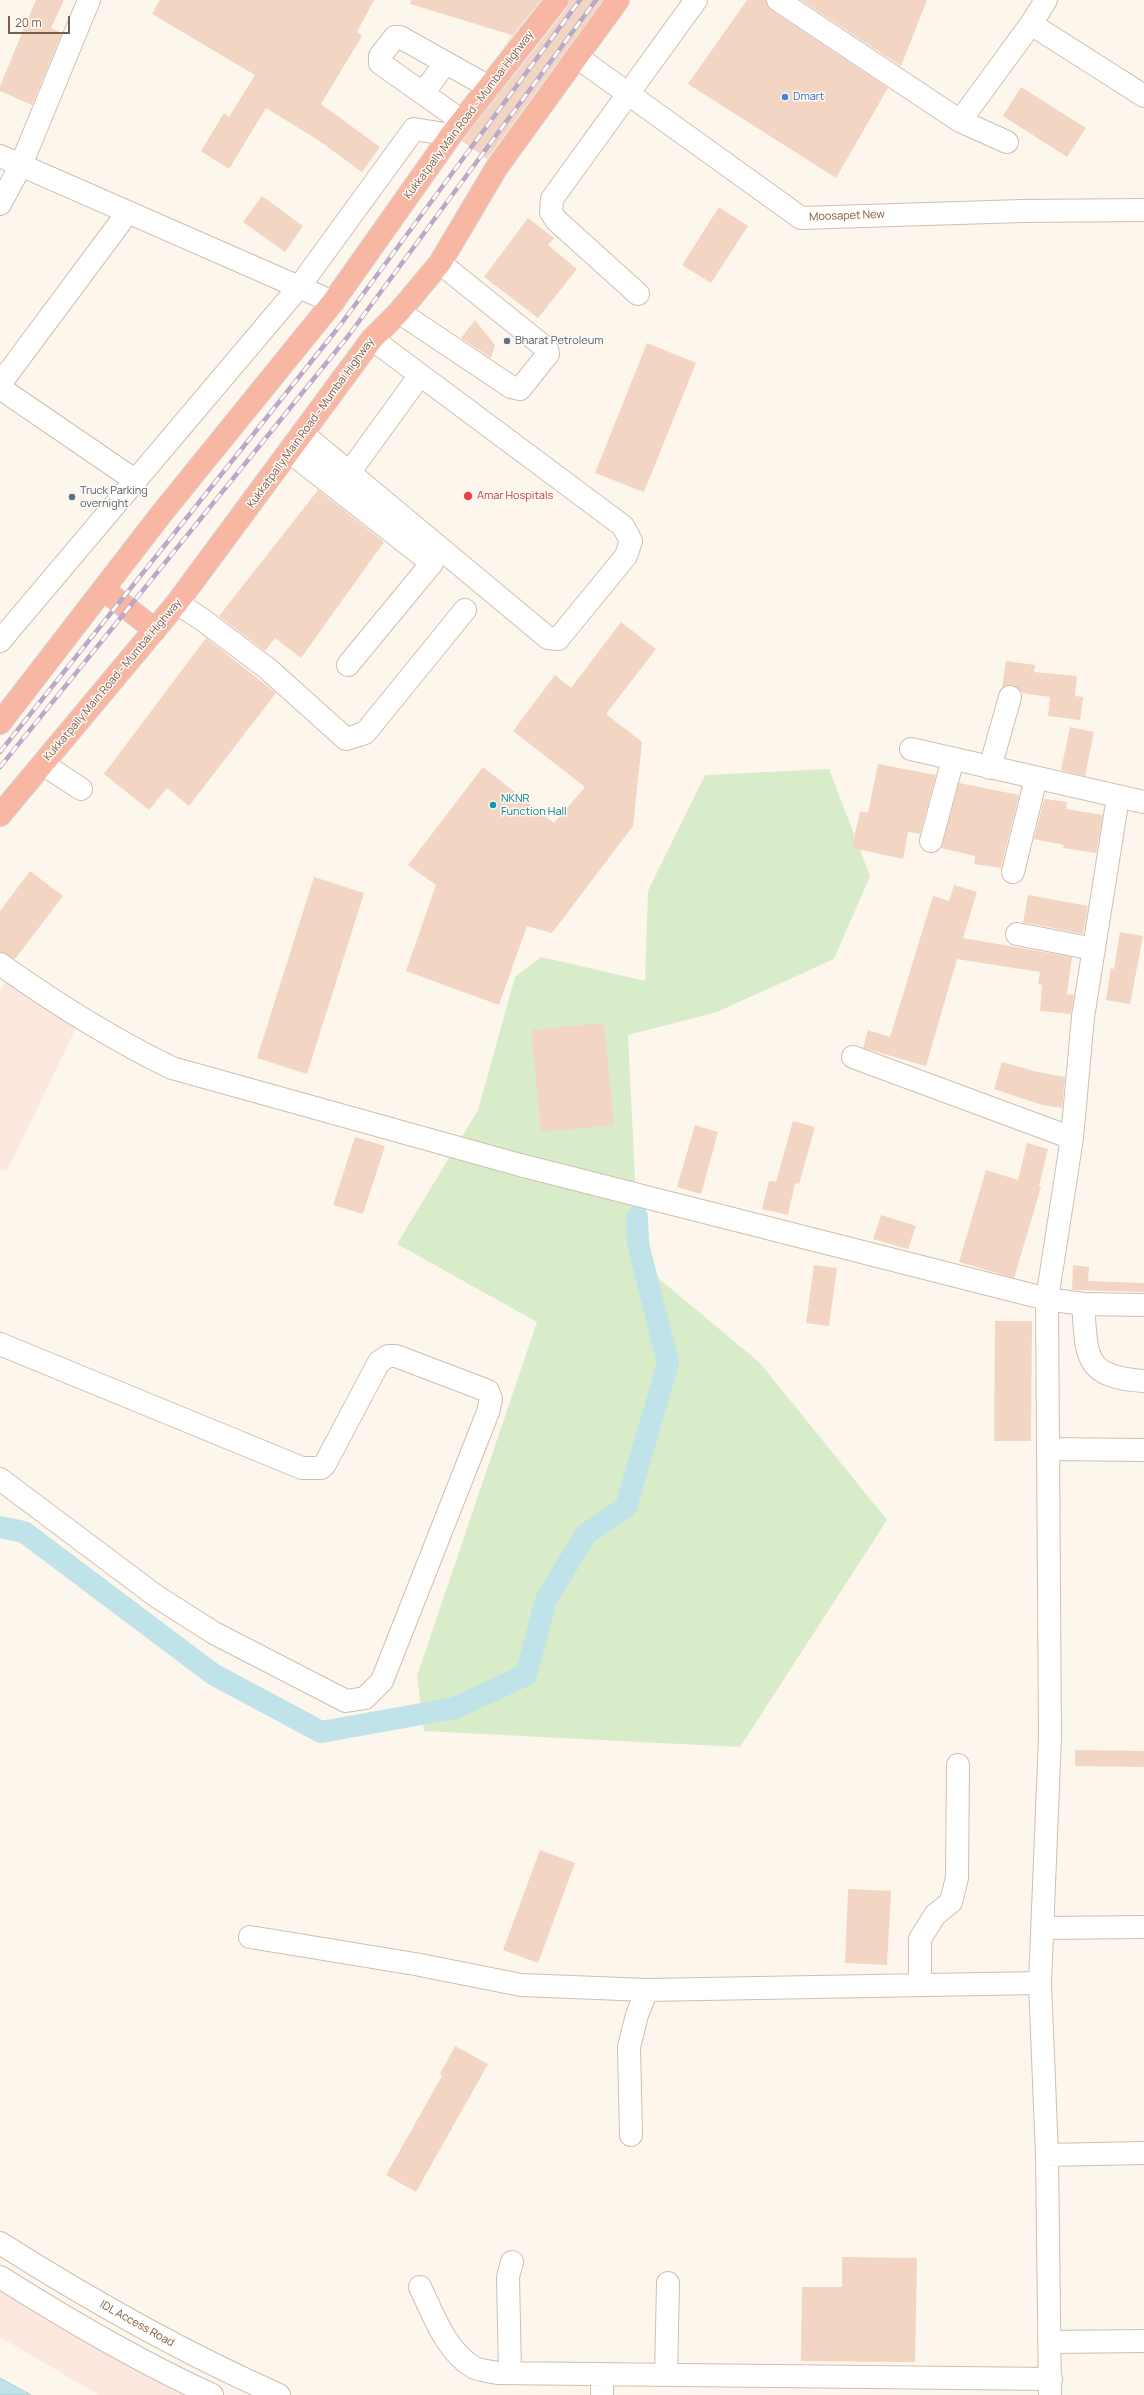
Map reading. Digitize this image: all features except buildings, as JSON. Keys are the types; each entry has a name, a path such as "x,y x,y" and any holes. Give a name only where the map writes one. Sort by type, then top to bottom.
{"highway":[{"name":"Kukkatpally Main Road - Mumbai Highway","path":"0,723 103,589 333,302 456,128 557,0"},
{"name":"Kukkatpally Main Road - Mumbai Highway","path":"0,815 177,603 372,339 399,312 440,263 496,167 618,0"},
{"path":"103,589 155,630"}],"street":[{"path":"0,204 21,165 89,0"},
{"path":"638,294 556,220 551,212 552,199 626,94 696,0"},
{"path":"778,0 960,121 1007,142"},
{"path":"960,121 1031,24 1046,0"},
{"path":"1031,24 1144,96"},
{"path":"456,128 423,93 380,63 380,56 398,36 445,64 489,87"},
{"name":"Moosapet New","path":"577,57 626,94 801,218 1022,211 1144,210"},
{"path":"423,93 445,64"},
{"path":"0,641 299,287 414,129 456,128"},
{"path":"0,156 333,302"},
{"path":"0,384 128,212"},
{"path":"399,312 511,387 520,389 548,354 547,349 440,263"},
{"path":"303,434 548,638 558,639 626,556 631,541 623,526 372,339"},
{"path":"349,473 420,375"},
{"path":"0,388 136,481"},
{"path":"290,452 432,563 348,665"},
{"path":"177,603 268,669 346,739 365,733 465,610"},
{"path":"990,768 1010,697"},
{"path":"911,749 1144,802"},
{"path":"931,841 953,759"},
{"path":"43,764 81,789"},
{"path":"1013,872 1036,778"},
{"path":"420,2287 440,2328 459,2357 474,2368 497,2373 510,2373 602,2385 666,2375 805,2386 1050,2387 1051,2342 1047,2155 1040,1983 1050,1737 1050,1449 1047,1299 1072,1138 1083,1017 1118,797"},
{"path":"1017,934 1094,949"},
{"path":"0,964 50,999 138,1051 172,1068 520,1165 1047,1299 1083,1304 1144,1305"},
{"path":"853,1057 1072,1138"},
{"path":"1083,1304 1086,1345 1097,1369 1106,1374 1144,1381"},
{"path":"0,1344 302,1468 321,1468 325,1464 378,1362 388,1356 396,1356 488,1391 491,1399 488,1412 382,1681 365,1698 346,1701 214,1633 156,1596 0,1478"},
{"path":"1050,1449 1144,1450"},
{"path":"920,1985 920,1939 935,1915 951,1902 957,1878 958,1765"},
{"path":"1043,1928 1144,1927"},
{"path":"250,1937 415,1964 521,1985 647,1990 1040,1983"},
{"path":"631,2135 629,2047 637,2015 647,1990"},
{"path":"1047,2155 1144,2153"},
{"name":"IDL Access Road","path":"0,2243 62,2282 163,2340 279,2395"},
{"path":"510,2373 508,2277 512,2262"},
{"path":"0,2277 52,2310 146,2362 212,2395"},
{"path":"666,2375 668,2282"},
{"path":"1051,2342 1144,2341"}],"shaded area":[{"path":"8,980 77,1026 7,1171 0,1169 0,990"},
{"path":"0,2286 192,2395 99,2395 0,2337"}],"green space":[{"path":"829,769 870,876 834,959 717,1012 628,1035 639,1262 760,1363 887,1520 740,1747 424,1731 417,1676 537,1322 397,1244 478,1110 515,977 541,957 645,981 648,891 705,775"}],"water":[{"path":"0,2378 31,2395 0,2395"}],"waterway":[{"path":"0,1527 24,1532 213,1674 321,1732 455,1708 526,1675 546,1600 586,1534 626,1507 668,1363 638,1244 637,1217"}],"railway":[{"path":"0,752 338,328 580,0"},
{"path":"0,767 349,335 596,0"}],"place":[{"name":"Dmart","path":"785,97"},
{"name":"Bharat Petroleum","path":"507,341"},
{"name":"Amar Hospitals","path":"468,496"},
{"name":"Truck Parking overnight","path":"72,497"},
{"name":"NKNR Function Hall","path":"493,805"}]}
